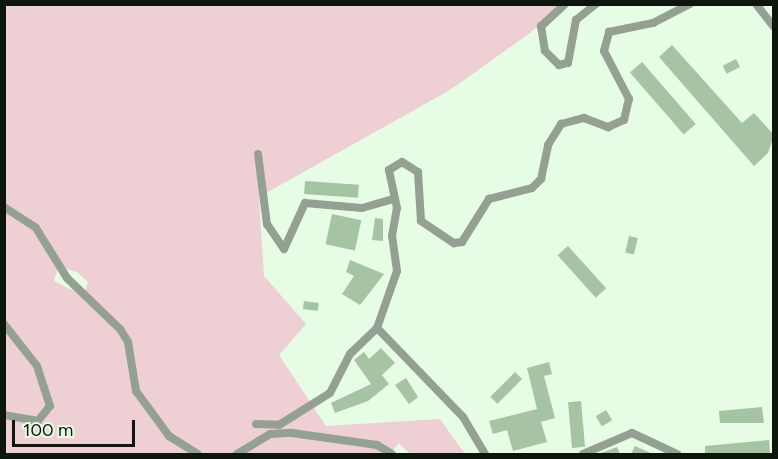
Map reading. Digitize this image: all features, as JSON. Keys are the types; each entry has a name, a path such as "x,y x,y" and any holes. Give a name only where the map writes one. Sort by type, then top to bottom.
{"street":[{"path":"565,4 542,26 545,51 559,65 568,63 576,20 596,4"},
{"path":"256,424 279,424 330,393 350,354 376,328 397,271 394,199 389,170 402,162 418,172 421,221 454,243 462,242 489,199 532,188 542,178 548,145 561,124 584,118 608,127 624,120 629,99 604,51 609,32 653,23 690,4"},
{"path":"756,4 774,27"},
{"path":"258,154 267,224 284,249 305,204 362,208 394,199"},
{"path":"4,207 36,228 67,278 120,329 128,342 136,391 168,436 198,454"},
{"path":"4,324 37,366 50,406 38,421 4,415"},
{"path":"376,328 463,417 485,454"},
{"path":"237,454 270,434 292,433 377,446 392,454"},
{"path":"583,454 632,433 677,454"}],"shaded area":[{"path":"5,5 560,5 530,33 450,90 259,197 264,276 306,324 279,355 326,426 440,419 465,454 410,454 399,443 390,454 5,454 4,325 9,328 4,319","holes":["58,267 77,272 88,282 84,296 54,281"]}],"building":[{"path":"672,45 742,123 754,113 774,135 768,153 754,166 659,57"},
{"path":"736,59 740,67 727,74 723,66"},
{"path":"642,62 696,124 684,134 630,72"},
{"path":"305,181 359,185 358,198 304,194"},
{"path":"332,214 361,220 355,251 326,244"},
{"path":"375,218 383,219 383,241 372,240"},
{"path":"629,236 638,238 634,255 625,253"},
{"path":"568,246 606,288 596,298 558,255"},
{"path":"350,260 384,274 360,305 342,294 354,276 346,272"},
{"path":"304,301 319,303 318,311 303,309"},
{"path":"381,348 395,363 382,375 389,384 368,401 335,413 331,403 371,384 354,360 364,352 369,359"},
{"path":"549,362 552,374 544,376 555,418 541,422 547,442 513,451 507,430 493,434 489,421 537,409 527,368"},
{"path":"515,372 522,379 497,404 490,397"},
{"path":"406,378 418,397 409,404 395,385"},
{"path":"581,401 585,447 572,448 568,402"},
{"path":"762,407 764,423 720,423 719,411"},
{"path":"606,410 612,420 602,426 596,416"},
{"path":"769,440 770,454 705,454 705,446"},
{"path":"635,446 653,454 631,454"},
{"path":"617,447 620,454 599,454 601,453"}]}
